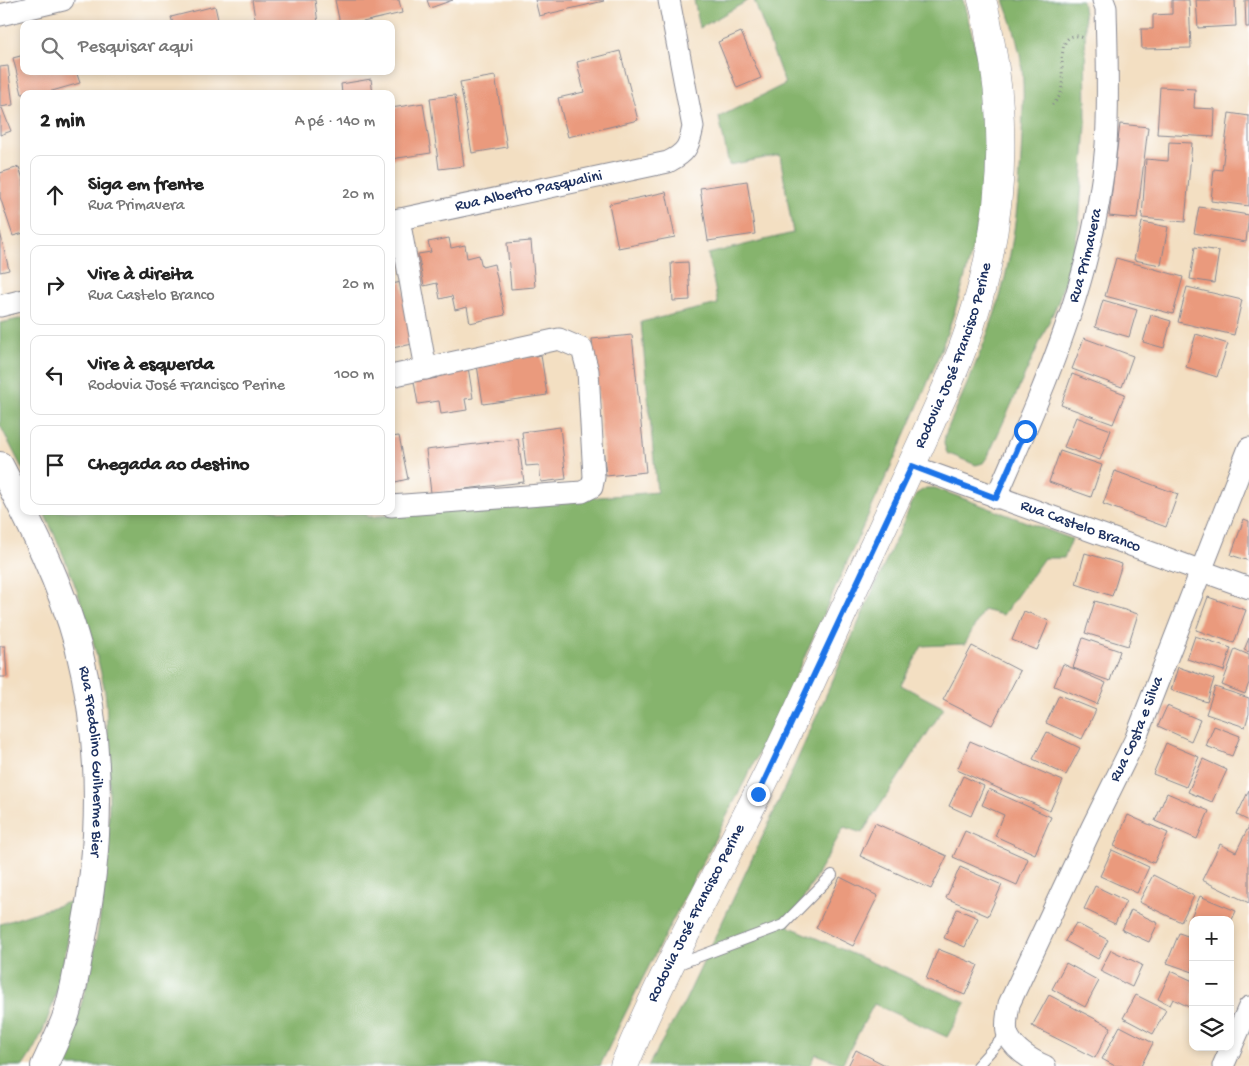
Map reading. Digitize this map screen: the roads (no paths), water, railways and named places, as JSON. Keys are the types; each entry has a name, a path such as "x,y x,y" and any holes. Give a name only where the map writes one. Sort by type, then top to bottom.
{"main road":[{"name":"Rodovia José Francisco Perine","path":"624,1066 668,968 758,794 912,466 948,385 971,326 986,273 995,225 1000,170 1001,122 997,72 982,0"}],"street":[{"path":"0,15 63,0"},
{"name":"Rua Alberto Pasqualini","path":"395,220 668,162 680,156 689,145 693,127 669,0"},
{"name":"Rua Primavera","path":"996,498 1049,375 1072,312 1083,274 1100,191 1106,145 1109,3"},
{"path":"395,220 426,369"},
{"path":"0,306 20,301"},
{"path":"395,375 558,339 582,349 588,371 594,477 592,487 582,492 395,506"},
{"name":"Rua Costa e Silva","path":"1007,1033 1010,1004 1092,827 1135,740 1249,448"},
{"name":"Rua Fredolino Guilherme Bier","path":"0,465 20,506"},
{"name":"Rua Castelo Branco","path":"912,466 1249,588"},
{"name":"Rua Fredolino Guilherme Bier","path":"24,515 45,557 78,646 90,704 97,776 94,865 87,920 64,1020 44,1066"},
{"path":"1223,1066 1249,1007"},
{"path":"1007,1033 1018,1049 1033,1061 1045,1066"}],"lane":[{"path":"668,968 783,925 832,876"},
{"path":"977,1066 1007,1033"}]}
